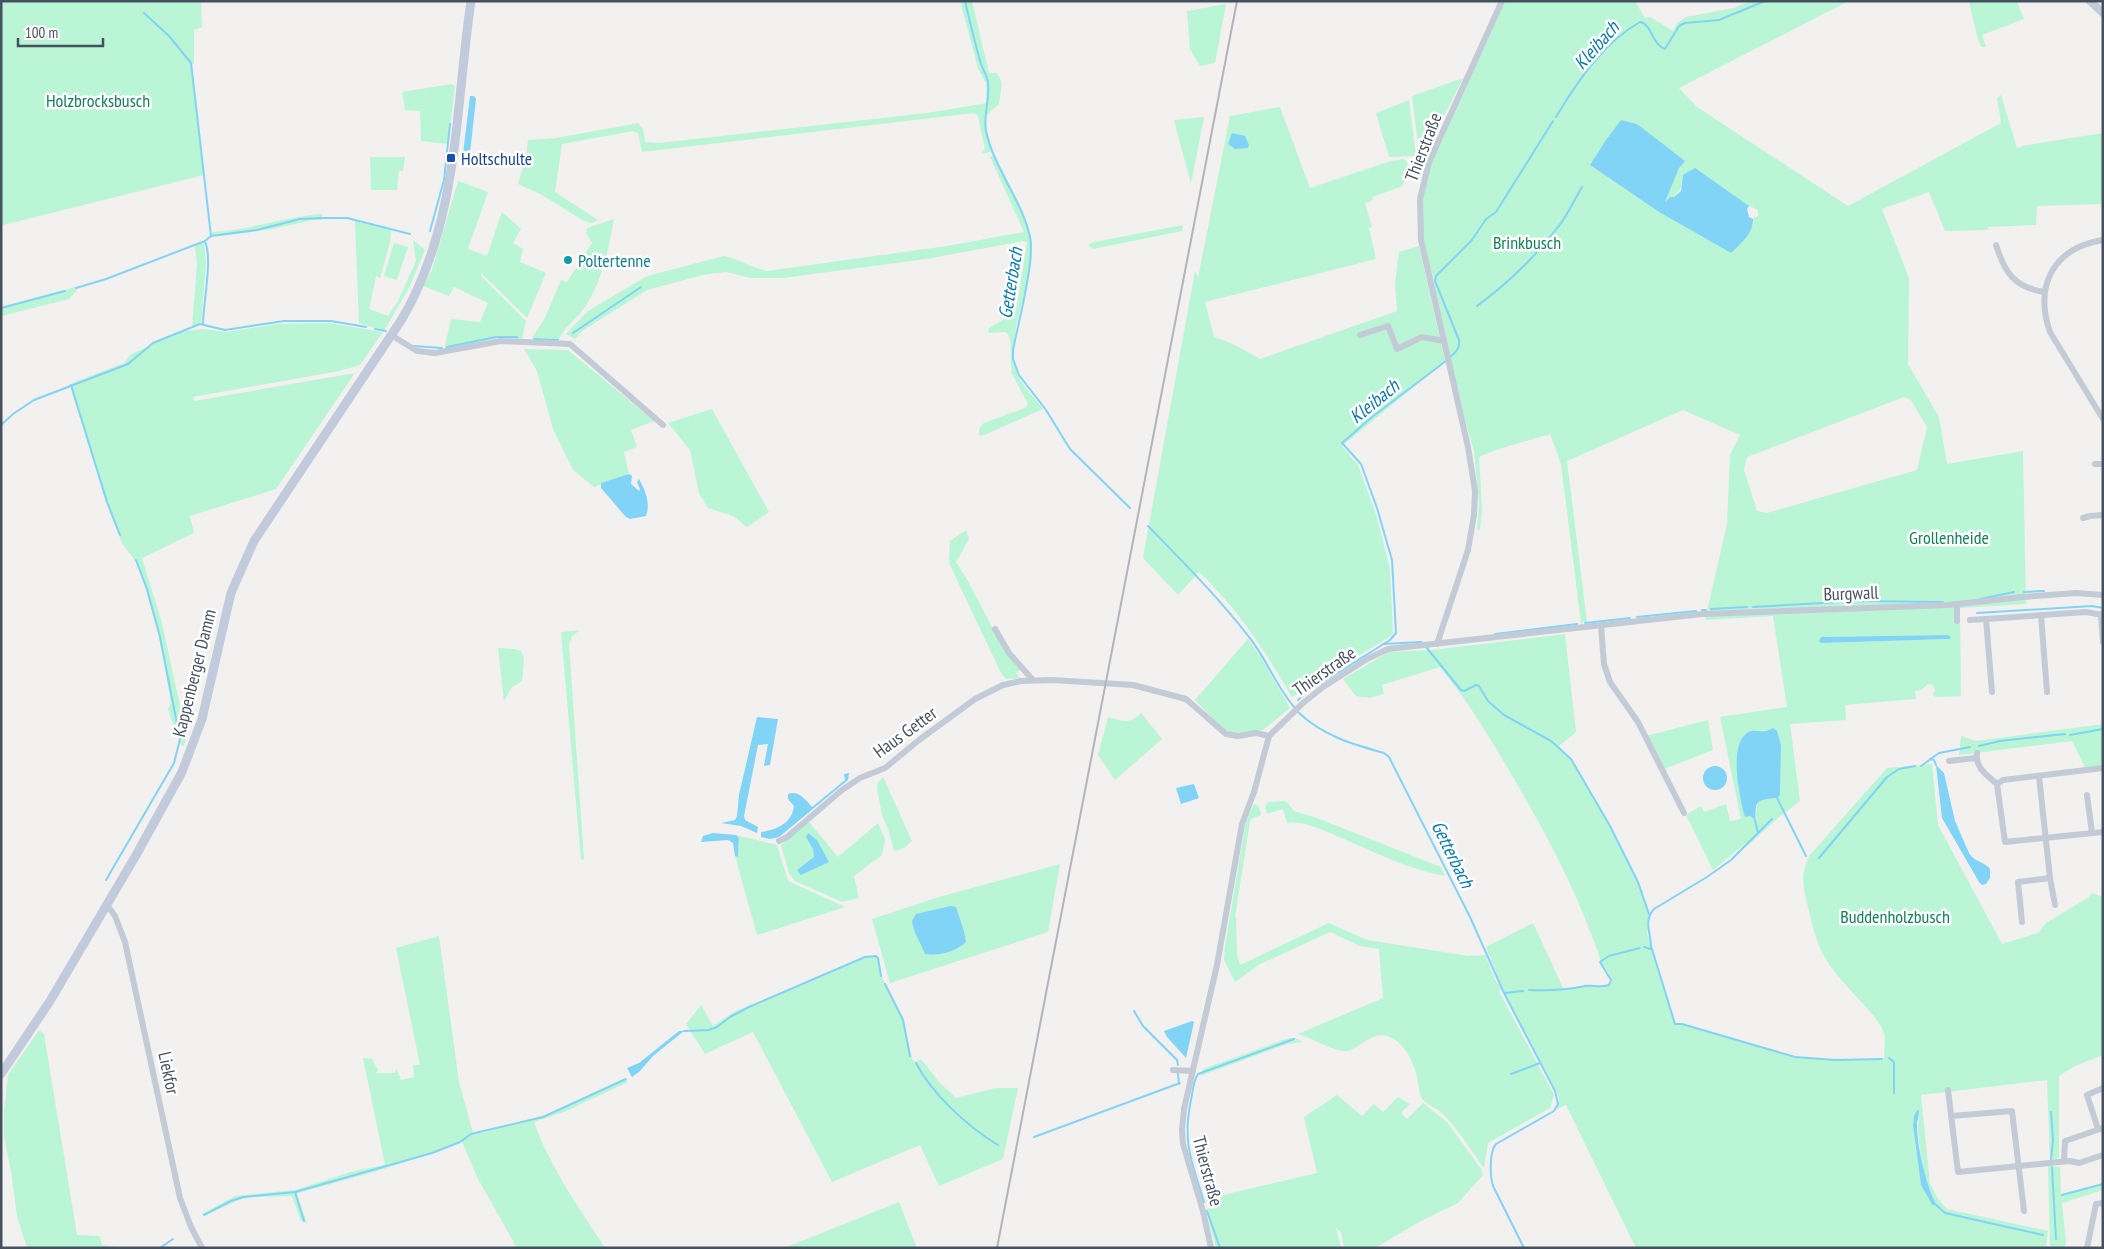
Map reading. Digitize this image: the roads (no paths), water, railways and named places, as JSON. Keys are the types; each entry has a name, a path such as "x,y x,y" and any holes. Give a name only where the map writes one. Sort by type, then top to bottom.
{"main road":[{"name":"Kappenberger Damm","path":"2,1071 35,1025 171,793 190,752 205,705 226,607 245,559 265,522 391,335 419,287 432,252 446,203 455,147 471,1"}],"street":[{"name":"Thierstraße","path":"1211,1248 1182,1136 1184,1109 1217,965 1242,824 1254,792 1269,736 1300,706 1330,683 1378,652 1388,648 1438,644 1468,550 1474,503 1473,475 1422,240 1419,213 1422,184 1434,150 1502,1"},
{"path":"2090,1 2103,13"},
{"path":"2103,240 2078,248 2061,259 2051,273 2044,292 2045,318 2050,332 2103,419"},
{"path":"1996,245 2005,269 2012,278 2026,288 2044,292"},
{"path":"1360,336 1388,326 1397,349 1422,337 1444,341"},
{"path":"391,335 417,351 434,353 501,341 570,344 663,425"},
{"path":"2095,464 2103,464"},
{"path":"2083,518 2103,516"},
{"name":"Burgwall","path":"1438,644 1702,614 1957,604 2076,593 2103,595"},
{"path":"1957,604 1957,621"},
{"path":"1970,620 2086,612 2102,614 2103,642"},
{"path":"2041,615 2047,692"},
{"path":"1986,619 1992,692"},
{"path":"1600,626 1604,664 1610,682 1638,722 1684,813"},
{"path":"995,629 1013,658 1032,679"},
{"name":"Haus Getter","path":"779,841 787,837 842,790 860,778 885,768 975,700 1003,685 1032,679 1117,683 1154,690 1186,700 1226,734 1269,736"},
{"path":"1949,761 1976,756 1981,771 1997,784 2005,842 2103,832"},
{"path":"1997,784 2003,780 2103,768"},
{"path":"2039,776 2050,878 2055,905"},
{"path":"2088,795 2092,834"},
{"path":"2022,922 2018,882 2050,878"},
{"name":"Liekfor","path":"107,905 115,916 125,942 180,1198 191,1227 202,1248"},
{"path":"1173,1070 1192,1071"},
{"path":"2064,1161 2065,1141 2100,1129 2087,1095 2103,1088"},
{"path":"1948,1090 1958,1172 2064,1161 2079,1163 2103,1155"},
{"path":"1951,1116 2012,1111 2024,1211"},
{"path":"2088,1247 2096,1204 2103,1203"}],"water":[{"path":"470,96 474,96 476,99 469,161 467,164 462,162"},
{"path":"1621,120 1637,124 1685,161 1679,168 1665,202 1681,191 1683,175 1695,168 1749,206 1747,209 1749,217 1753,219 1753,224 1746,238 1731,253 1659,212 1590,165"},
{"path":"1232,133 1245,136 1249,145 1248,148 1235,149 1228,144"},
{"path":"629,474 632,476 631,484 639,491 637,482 639,479 645,492 648,501 646,516 630,519 626,517 601,488 601,483"},
{"path":"1948,635 1951,637 1949,639 1821,643 1819,641 1821,637"},
{"path":"757,717 778,719 770,765 764,766 768,744 758,745 744,816 745,820 758,827 757,833 741,826 721,823 735,820 737,816 739,795"},
{"path":"1773,728 1777,731 1781,745 1780,793 1779,797 1762,800 1757,804 1755,820 1750,816 1745,817 1743,809 1738,786 1738,749 1741,740 1747,733 1766,731"},
{"path":"1936,765 1944,773 1955,821 1969,853 1990,869 1990,878 1986,884 1982,885 1979,882 1942,818"},
{"path":"1715,766 1720,767 1726,773 1726,783 1720,789 1715,790 1710,789 1704,783 1703,778 1704,773 1710,767"},
{"path":"849,773 848,780 779,837 770,839 761,837 761,832 783,825 790,817 794,806 788,799 788,794 795,793 812,807 845,780 844,774"},
{"path":"1194,784 1199,798 1181,804 1176,788"},
{"path":"713,833 736,835 739,838 738,857 735,856 733,843 728,840 701,842 703,836"},
{"path":"808,833 817,840 829,862 801,875 797,870 814,857 813,849 806,837"},
{"path":"951,906 956,907 966,942 958,948 947,952 935,955 925,954 915,933 912,921 916,914"},
{"path":"1192,1021 1194,1022 1186,1058 1164,1031"},
{"path":"679,1031 684,1031 653,1056 632,1077 627,1068 639,1063"},
{"path":"1917,1110 1919,1111 1917,1131 1920,1152 1928,1185 1935,1202 1933,1206 1921,1185 1913,1125"}],"waterway":[{"name":"Getterbach","path":"965,1 981,64 988,82 986,131 995,158 1021,210 1030,237 1031,248 1028,276 1013,350 1013,359 1019,375 1046,410 1070,449 1130,508"},
{"name":"Kleibach","path":"1556,117 1592,64 1615,40 1640,22 1647,26 1657,43 1665,49 1679,26 1685,23 1719,20 1765,1"},
{"path":"144,13 169,36 191,63 211,236"},
{"name":"Kleibach","path":"1449,358 1457,350 1459,340 1435,281 1436,276 1472,240 1486,219 1496,212 1553,121"},
{"path":"430,231 444,180 450,124"},
{"path":"1477,306 1499,289 1540,249 1562,222 1582,187"},
{"path":"76,288 106,279 205,241 211,236 257,230 300,219 347,218 410,234"},
{"path":"203,324 208,270 205,242"},
{"path":"573,333 641,287"},
{"path":"1,308 65,291"},
{"path":"1,425 13,414 34,400 128,364 153,343 200,324 225,330 284,321 331,321 366,327"},
{"path":"375,329 386,331"},
{"path":"447,347 496,337 517,337"},
{"path":"534,339 558,340"},
{"path":"413,346 442,348"},
{"name":"Kleibach","path":"1298,700 1307,692 1390,640 1396,633 1392,560 1377,508 1361,464 1342,443 1372,417 1446,361"},
{"path":"71,385 107,502 120,535"},
{"name":"Getterbach","path":"1148,526 1237,622 1261,654 1282,691 1295,708"},
{"path":"106,880 174,763 180,739 160,637 147,589 136,560"},
{"path":"2024,592 2044,591"},
{"path":"1980,599 2014,592"},
{"path":"1753,607 1858,601 1943,602"},
{"path":"1977,613 2092,606 2103,608"},
{"path":"1711,609 1747,607"},
{"path":"1637,617 1696,611"},
{"path":"1585,623 1630,618"},
{"path":"1495,634 1577,624"},
{"path":"1383,644 1423,643"},
{"path":"1426,647 1461,690 1464,691 1476,685 1479,686 1488,701 1504,715 1551,741 1571,759 1610,826 1638,882 1649,914"},
{"name":"Getterbach","path":"1298,712 1317,727 1338,738 1384,753 1389,757 1470,917 1504,993 1555,1091 1558,1104 1554,1111 1496,1144 1491,1158 1493,1186 1524,1248"},
{"path":"2070,735 2103,729"},
{"path":"1979,746 2000,741 2065,734"},
{"path":"1921,766 1939,753 1970,747"},
{"path":"1930,759 1934,760 1936,765"},
{"path":"1819,858 1887,777 1899,769 1915,766"},
{"path":"1777,798 1806,856"},
{"path":"1644,947 1650,949 1651,947 1648,923 1654,909 1731,860 1772,819"},
{"path":"1755,820 1758,833"},
{"path":"1651,946 1675,1024 1682,1024 1795,1057 1835,1060 1882,1059"},
{"path":"1529,990 1557,990 1609,985 1611,980 1600,962 1609,956 1640,948"},
{"path":"684,1031 709,1030 717,1027 730,1017 749,1007 865,957 876,956 878,958 881,976"},
{"path":"885,984 903,1020 910,1056"},
{"path":"1505,993 1523,991"},
{"path":"1134,1011 1143,1026 1177,1060 1178,1065"},
{"path":"1204,1202 1192,1163 1188,1141 1188,1115 1196,1077 1198,1074 1294,1039"},
{"path":"1889,1058 1894,1062 1894,1093"},
{"path":"916,1063 941,1098 975,1129 998,1145"},
{"path":"1511,1074 1540,1063"},
{"path":"1178,1074 1179,1084"},
{"path":"204,1215 243,1197 295,1192 432,1153 460,1142 471,1134 543,1117 626,1079"},
{"path":"1034,1137 1180,1083"},
{"path":"2051,1112 2053,1140 2051,1159"},
{"path":"2052,1167 2056,1239"},
{"path":"2062,1195 2103,1184"},
{"path":"295,1192 304,1221"},
{"path":"1934,1203 1945,1213 2043,1235"},
{"path":"1207,1211 1220,1248"},
{"path":"160,1248 173,1239"}],"railway":[{"path":"997,1248 1237,1"}],"place":[{"name":"Holtschulte","path":"451,158"},
{"name":"Poltertenne","path":"568,260"}],"park label":[{"name":"Holzbrocksbusch","path":"98,100"},
{"name":"Brinkbusch","path":"1527,242"},
{"name":"Grollenheide","path":"1949,537"},
{"name":"Buddenholzbusch","path":"1895,916"}]}
